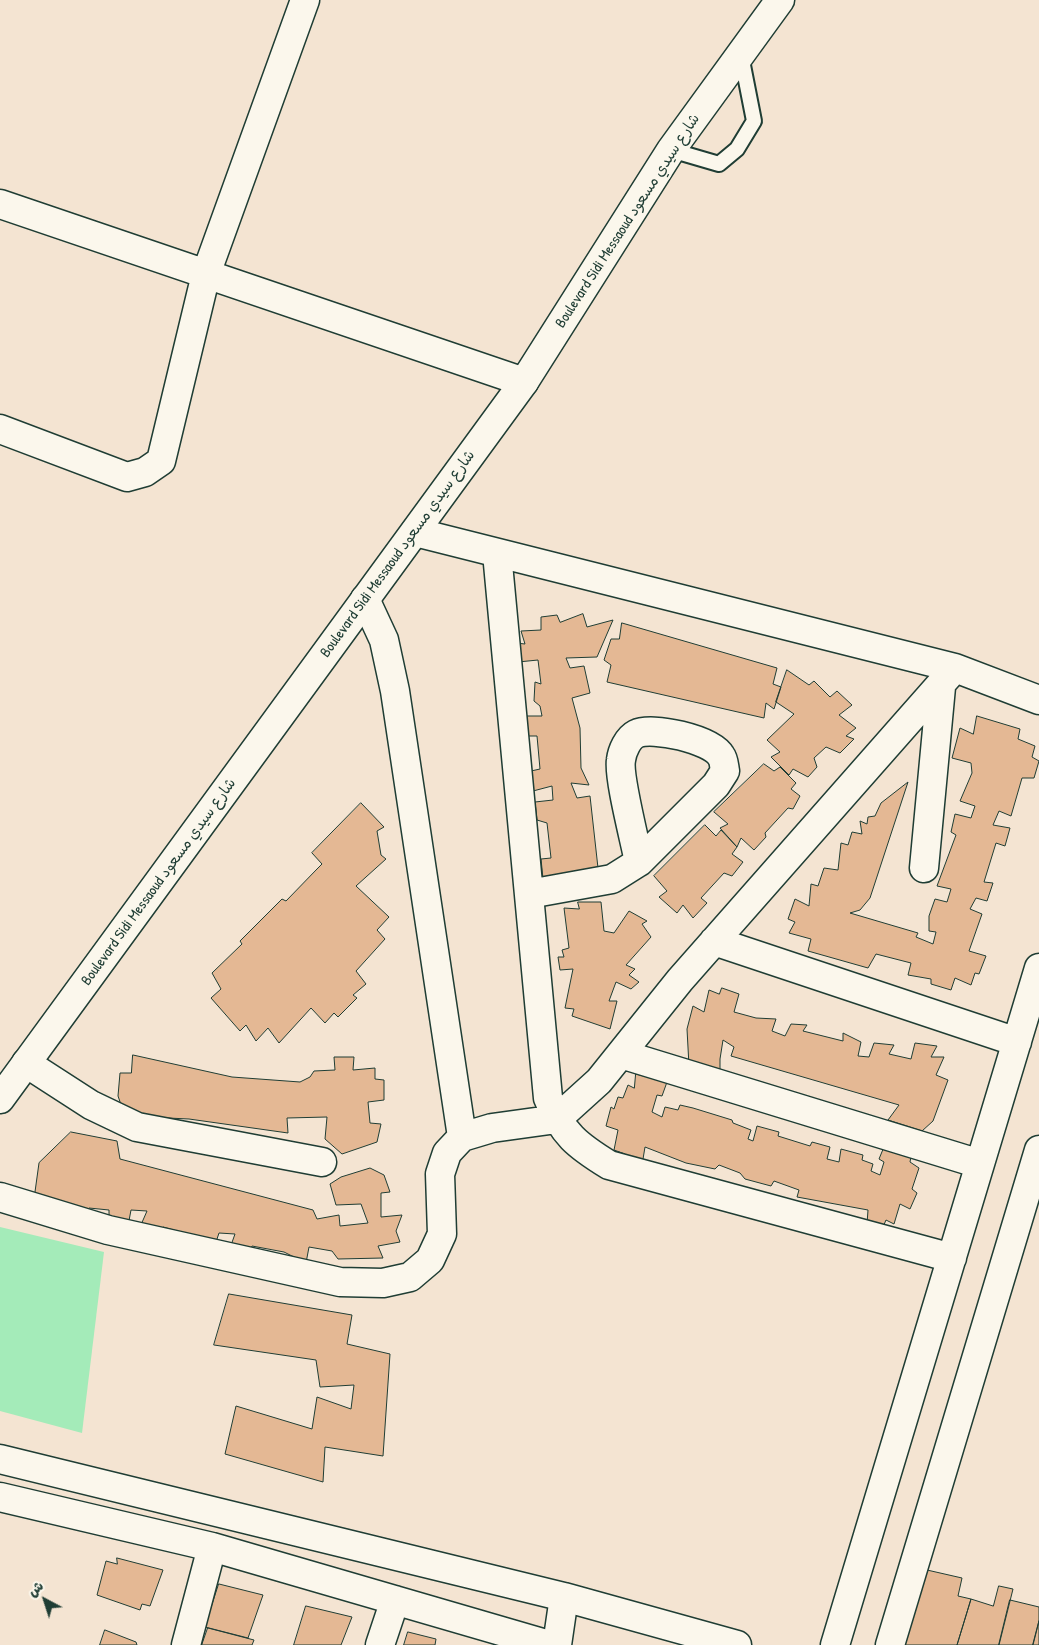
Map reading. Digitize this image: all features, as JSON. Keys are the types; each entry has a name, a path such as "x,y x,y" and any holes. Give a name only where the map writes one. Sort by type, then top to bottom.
{"street":[{"path":"0,429 127,477 145,472 161,461 206,274 305,0"},
{"name":"Boulevard Sidi Messaoud شارع سيدي مسعود","path":"0,1099 524,382 671,150 780,0"},
{"path":"0,204 524,382"},
{"path":"415,532 1039,700"},
{"path":"497,553 548,1098 557,1119 580,1147 609,1165 952,1258"},
{"path":"365,599 384,640 395,691 462,1137"},
{"path":"924,868 948,677"},
{"path":"0,1197 108,1230 340,1282 383,1283 410,1277 430,1260 442,1234 440,1174 447,1153 462,1137 492,1128 557,1119 599,1081 714,941 948,677"},
{"path":"529,894 612,879 639,862 716,784 726,771 721,756 711,746 690,738 646,730 633,735 626,744 620,761 639,862"},
{"path":"714,941 1017,1042"},
{"path":"835,1645 1039,968"},
{"path":"621,1054 980,1164"},
{"path":"26,1063 91,1105 137,1127 322,1162"},
{"path":"890,1645 1039,1150"},
{"path":"0,1459 564,1597 737,1645"},
{"path":"0,1497 212,1547 549,1645"},
{"path":"186,1645 212,1547"},
{"path":"557,1645 564,1597"},
{"path":"380,1645 395,1600"}],"lane":[{"path":"671,150 719,164 737,149 754,121 741,54"}],"green space":[{"path":"0,1227 104,1252 82,1433 0,1411"}],"building":[{"path":"583,614 587,627 613,620 597,657 566,658 570,668 584,666 590,693 572,698 580,728 581,768 589,785 571,783 577,798 590,796 598,868 543,879 541,859 551,858 547,823 537,820 535,802 553,800 552,786 533,791 531,771 540,769 537,736 527,736 525,716 542,716 540,706 534,701 535,682 541,684 538,660 518,662 516,643 525,644 521,631 541,630 541,617 557,615 560,622"},
{"path":"622,623 777,668 773,684 781,687 774,709 766,703 764,718 607,682 611,665 604,660 611,639 619,639"},
{"path":"787,670 809,685 814,681 830,697 837,691 852,705 839,715 856,728 846,736 854,739 840,753 826,747 814,758 817,767 808,777 793,769 789,775 771,757 780,752 767,740 794,714 776,702"},
{"path":"977,716 1020,729 1018,739 1035,746 1032,757 1039,761 1034,778 1022,778 1011,816 999,811 993,825 1010,828 1005,846 996,843 984,882 993,883 987,901 976,898 970,909 982,914 969,951 986,956 979,974 975,973 971,985 955,978 951,990 931,984 931,979 908,975 911,963 876,954 868,968 808,951 811,939 789,933 795,922 788,919 795,899 809,906 811,884 818,886 824,868 838,870 841,843 848,845 852,832 862,834 860,821 867,824 868,817 875,816 881,803 908,782 870,898 860,910 850,913 918,933 916,937 933,944 936,932 929,931 929,916 935,899 947,902 951,889 937,886 956,835 951,832 955,814 971,818 975,806 960,801 972,773 971,763 952,758 960,728 973,734"},
{"path":"764,764 774,771 780,767 796,783 791,789 800,796 793,809 788,808 765,833 766,837 754,850 741,838 737,847 720,828 728,824 714,812"},
{"path":"361,803 384,827 377,831 381,855 386,859 356,886 389,917 377,930 385,939 356,971 366,984 353,995 357,998 338,1017 334,1013 325,1023 311,1008 279,1043 268,1028 256,1041 246,1025 240,1031 211,998 221,989 212,973 242,944 240,941 282,899 286,901 322,864 312,853"},
{"path":"705,825 716,836 721,830 737,847 732,854 743,862 732,876 724,873 701,898 707,903 693,918 683,905 677,913 659,897 667,891 654,876"},
{"path":"578,902 601,902 604,931 614,933 629,911 647,921 642,924 651,937 626,965 635,969 629,975 639,982 631,989 616,982 609,1001 617,1001 610,1029 572,1016 574,1009 565,1008 573,969 560,970 558,957 564,957 562,950 569,948 564,908 579,909"},
{"path":"722,988 739,994 734,1012 756,1018 776,1019 772,1031 785,1036 791,1024 807,1025 803,1031 843,1041 843,1033 861,1042 858,1056 869,1057 874,1043 894,1045 889,1054 911,1059 915,1043 937,1046 931,1057 944,1057 936,1075 948,1080 933,1121 922,1131 888,1120 899,1105 731,1056 734,1047 723,1040 720,1077 689,1066 687,1029 693,1006 704,1012 709,990 719,994"},
{"path":"133,1055 232,1077 300,1082 310,1077 314,1071 335,1070 334,1057 354,1057 353,1070 375,1068 375,1079 384,1080 384,1100 368,1102 370,1123 381,1124 377,1142 342,1154 325,1139 327,1117 287,1118 288,1133 189,1119 125,1116 118,1096 120,1073 131,1073"},
{"path":"636,1074 667,1082 662,1096 657,1095 652,1112 662,1117 665,1107 678,1110 680,1105 693,1108 732,1120 733,1123 751,1130 748,1139 753,1141 757,1126 779,1132 778,1136 810,1146 812,1142 830,1147 827,1159 839,1162 841,1149 863,1155 862,1160 873,1164 871,1171 880,1175 884,1162 879,1159 886,1142 912,1151 910,1162 919,1168 912,1189 917,1193 910,1209 900,1204 894,1224 886,1220 883,1227 867,1224 868,1210 797,1197 799,1190 774,1181 771,1186 745,1179 740,1173 719,1165 715,1169 686,1163 645,1147 642,1165 623,1160 625,1154 614,1150 618,1130 606,1126 611,1107 614,1109 618,1097 623,1098 628,1085 634,1088"},
{"path":"71,1132 117,1141 120,1159 313,1210 317,1219 339,1215 340,1226 368,1223 361,1204 336,1205 330,1184 341,1177 370,1168 384,1175 390,1192 381,1193 381,1217 402,1215 396,1231 400,1242 378,1246 383,1258 338,1259 332,1251 309,1247 306,1263 284,1252 252,1246 249,1252 230,1248 235,1234 219,1233 216,1242 163,1227 161,1234 140,1227 147,1211 131,1210 128,1226 109,1222 109,1210 89,1208 85,1216 34,1199 39,1163"},
{"path":"229,1294 352,1315 347,1344 390,1354 383,1456 325,1447 323,1482 225,1454 236,1406 312,1429 317,1397 351,1409 354,1385 320,1387 316,1360 214,1345"},
{"path":"117,1558 163,1570 150,1606 142,1604 140,1610 97,1595 106,1561 117,1564"},
{"path":"927,1570 962,1578 958,1596 971,1599 957,1645 902,1645"},
{"path":"219,1584 263,1595 248,1638 205,1627"},
{"path":"999,1586 1013,1589 999,1645 957,1645 971,1599 993,1606"},
{"path":"1010,1600 1039,1607 1039,1621 1033,1645 999,1645"},
{"path":"306,1606 352,1617 341,1645 294,1645"},
{"path":"1039,1621 1039,1645 1033,1645"},
{"path":"208,1628 254,1640 252,1645 202,1645"},
{"path":"105,1630 136,1642 137,1645 100,1645"},
{"path":"408,1632 436,1639 435,1645 404,1645"}]}
